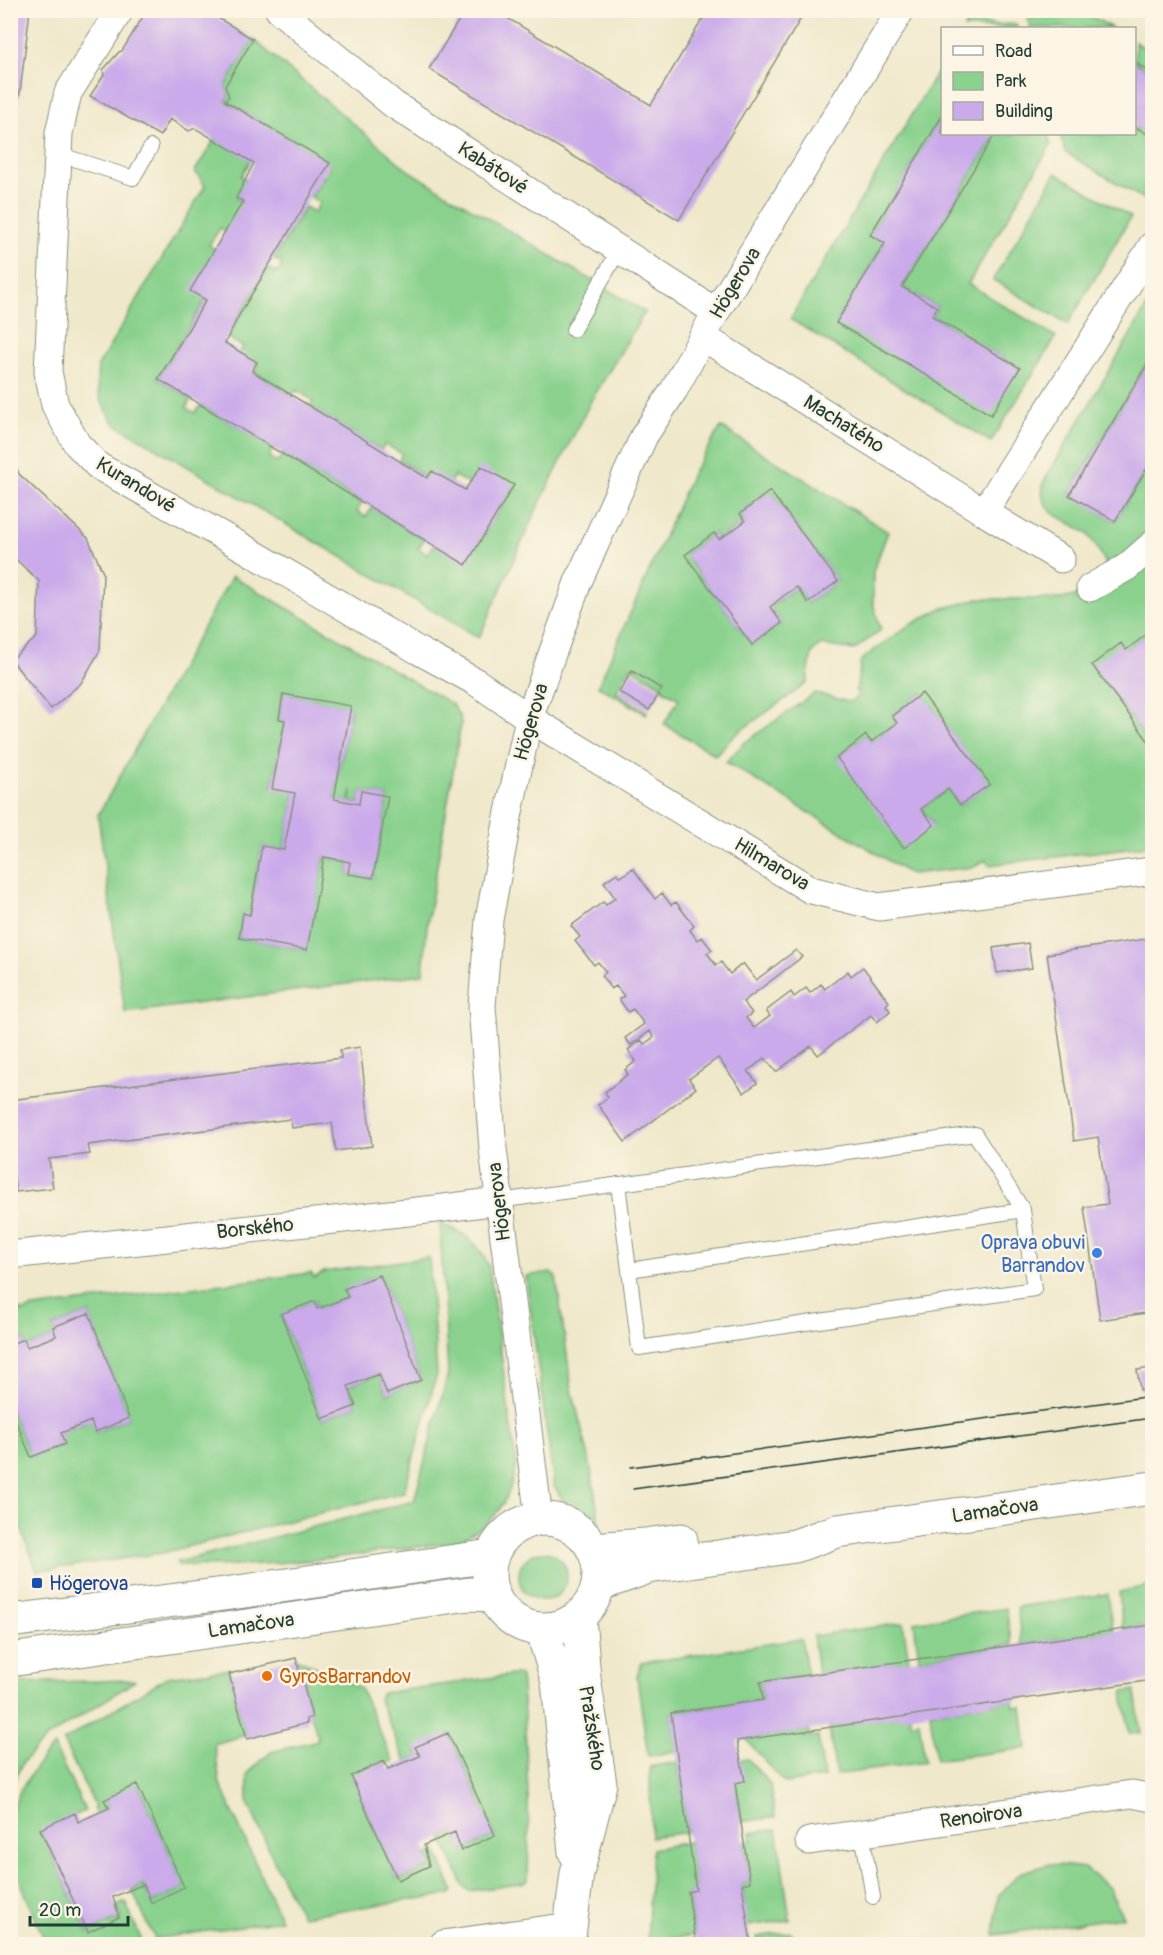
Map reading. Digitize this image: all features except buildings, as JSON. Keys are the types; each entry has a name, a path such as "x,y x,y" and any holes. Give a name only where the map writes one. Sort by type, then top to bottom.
{"street":[{"name":"Kurandové","path":"120,10 68,93 59,133 48,372 55,405 77,444 98,466 476,682 529,718"},
{"name":"Kabátové","path":"279,10 393,104 716,312"},
{"name":"Högerova","path":"539,1519 492,1149 482,1006 489,920 529,718 578,582 644,436 674,390 716,312 901,10"},
{"path":"984,512 1152,246"},
{"name":"Machatého","path":"703,338 1061,559"},
{"path":"1090,588 1127,567 1152,544"},
{"name":"Hilmarova","path":"529,718 811,890 879,907 1152,871"},
{"name":"Borského","path":"10,1255 499,1201"},
{"name":"Lamačova","path":"598,1585 648,1567 795,1546 837,1531 1152,1488"},
{"path":"539,1519 557,1520 574,1527 585,1536 593,1549 598,1562 598,1585 588,1607 568,1624 554,1629 528,1628 502,1611 492,1595 488,1578 491,1556 503,1536 513,1527 539,1519"},
{"name":"Lamačova","path":"593,1549 645,1545 796,1523 837,1531"},
{"name":"Lamačova","path":"10,1621 491,1556"},
{"name":"Lamačova","path":"10,1660 469,1594 492,1595"},
{"name":"Pražského","path":"569,1935 577,1873 600,1784 584,1678 579,1617"},
{"name":"Pražského","path":"542,1629 558,1682 577,1873"},
{"name":"Renoirova","path":"808,1841 1132,1794 1152,1798"},
{"path":"443,1944 569,1935"}],"lane":[{"path":"58,154 133,178 152,147"},
{"path":"573,330 619,250"},
{"path":"499,1201 618,1184 975,1134 1023,1210 1034,1289 639,1348 618,1184"},
{"path":"629,1270 1023,1210"},
{"path":"862,1833 873,1897"}],"shaded area":[{"path":"1152,1936 1152,1944 1092,1944"}],"green space":[{"path":"1044,10 1082,11 1110,27 1030,27 1028,20"},
{"path":"970,18 993,25 1016,24 1017,27 965,27"},
{"path":"253,39 409,171 645,312 591,401 532,519 479,638 115,424 100,397 97,383 98,366 205,186 195,171 215,139 251,160 241,176 247,180 236,198 244,203 226,232 220,228 209,245 216,250 206,299 158,379 191,399 186,408 195,413 201,405 273,448 269,457 277,463 283,454 362,503 357,511 366,517 372,508 424,540 418,548 427,554 433,545 466,564 513,487 471,485 454,476 450,482 427,478 399,460 402,454 385,444 381,450 310,407 313,400 296,390 292,396 254,372 258,365 239,354 243,347 227,337 268,268 278,273 282,264 274,259 305,207 314,212 320,203 311,197 331,165 225,101 229,96 225,86"},
{"path":"1136,43 1152,53 1152,73 1136,63"},
{"path":"941,66 941,118 871,234 885,243 836,323 1019,368 932,316 937,307 902,287 994,135 1048,135 1051,145 968,284 1056,337 991,442 790,319"},
{"path":"1136,127 1152,137 1152,204 1066,153 1060,135 1136,135"},
{"path":"1056,173 1131,217 1068,324 993,280"},
{"path":"1152,298 1152,356 1069,494 1115,521 1152,460 1152,535 1110,570 1087,534 1048,508 1042,492 1044,481"},
{"path":"721,427 888,532 873,571 873,603 881,630 854,650 821,645 812,653 807,683 736,734 715,755 664,724 679,699 631,667 616,692 647,712 646,714 598,686 692,474","holes":["770,491 838,581 808,603 797,587 770,607 782,623 752,645 685,555 714,533 719,539 745,521 740,514"]},
{"path":"1152,551 1152,620 1149,623 1152,630 1126,650 1092,665 1152,746 1152,845 989,865 985,860 974,867 910,874 726,762 744,743 815,693 849,702 859,696 856,691 861,660 908,626 940,609 978,599 1061,599 1094,592","holes":["922,693 989,784 960,805 948,789 921,809 934,825 837,758 866,735 871,742 897,723 892,716"]},
{"path":"232,576 452,704 460,717 461,724 427,925 423,974 125,1013 98,815","holes":["283,694 351,707 334,799 349,802 352,790 351,802 359,803 361,791 388,796 373,878 348,874 350,862 324,857 306,950 239,938 243,914 250,915 262,846 284,850 295,793 272,788 285,720 279,719"]},
{"path":"440,1224 470,1239 480,1250 489,1266 516,1464 509,1491 497,1512 479,1529 454,1542 282,1563 178,1565 177,1562 414,1501 448,1374"},
{"path":"429,1257 437,1374 404,1492 162,1553 37,1571 11,1502 10,1407 31,1457 64,1444 61,1433 91,1421 96,1432 129,1418 89,1313 53,1327 56,1336 27,1347 24,1339 11,1344 11,1310 20,1309 22,1312 33,1308 311,1273 314,1278 324,1272","holes":["380,1275 421,1380 387,1394 379,1374 348,1386 356,1406 322,1419 281,1315 315,1301 318,1309 348,1297 344,1290"]},
{"path":"550,1272 556,1277 572,1390 589,1458 601,1532 574,1513 554,1486 526,1276"},
{"path":"543,1552 560,1559 567,1576 560,1593 543,1600 526,1593 519,1576 526,1559"},
{"path":"1152,1585 1152,1625 1123,1629 1119,1592"},
{"path":"1107,1594 1113,1631 1022,1644 1017,1607"},
{"path":"1006,1608 1012,1645 919,1659 914,1622"},
{"path":"903,1623 909,1661 818,1674 813,1636"},
{"path":"801,1639 808,1675 760,1682 763,1700 671,1713 677,1751 648,1756 637,1677 641,1663"},
{"path":"296,1658 360,1688 393,1761 352,1778 398,1880 432,1865 427,1855 436,1850 453,1890 451,1894 302,1916 286,1887 248,1803 248,1773 271,1752 318,1740 303,1683 307,1681 305,1674 300,1674"},
{"path":"230,1669 229,1674 246,1735 214,1744 220,1784 281,1920 155,1939 132,1890 143,1885 152,1903 184,1887 138,1786 105,1801 108,1808 96,1815 93,1808 95,1806 63,1741 167,1677"},
{"path":"518,1674 521,1676 526,1753 529,1829 528,1880 525,1883 470,1891 464,1887 442,1838 454,1832 462,1851 495,1835 449,1734 416,1749 419,1757 406,1762 378,1698 383,1693"},
{"path":"135,1681 45,1739 23,1762 11,1786 11,1683"},
{"path":"1135,1690 1141,1734 1129,1733 1123,1692"},
{"path":"1013,1700 1014,1707 1022,1707 1027,1748 936,1760 930,1713"},
{"path":"910,1715 911,1723 919,1721 925,1762 836,1775 829,1727"},
{"path":"809,1730 810,1737 818,1736 824,1777 784,1783 746,1739"},
{"path":"54,1746 85,1811 41,1831 88,1932 122,1917 117,1906 125,1902 142,1941 119,1944 46,1944 11,1859 11,1812 21,1789 43,1757"},
{"path":"748,1759 770,1784 775,1817 742,1822 735,1783 741,1760"},
{"path":"678,1762 688,1832 651,1837 650,1767"},
{"path":"777,1829 790,1920 748,1926 742,1884 750,1882 744,1842 752,1841 751,1833"},
{"path":"690,1842 696,1890 688,1892 694,1935 647,1943 652,1849"},
{"path":"1050,1864 1085,1868 1108,1887 1123,1917 994,1935 998,1896 1020,1873"},
{"path":"791,1932 802,1944 758,1944 757,1937"}],"tram line":[{"path":"631,1467 1152,1396"},
{"path":"633,1489 1152,1418"}],"place":[{"name":"Oprava obuvi Barrandov","path":"1097,1253"},
{"name":"Högerova","path":"37,1583"},
{"name":"GyrosBarrandov","path":"267,1676"}]}
